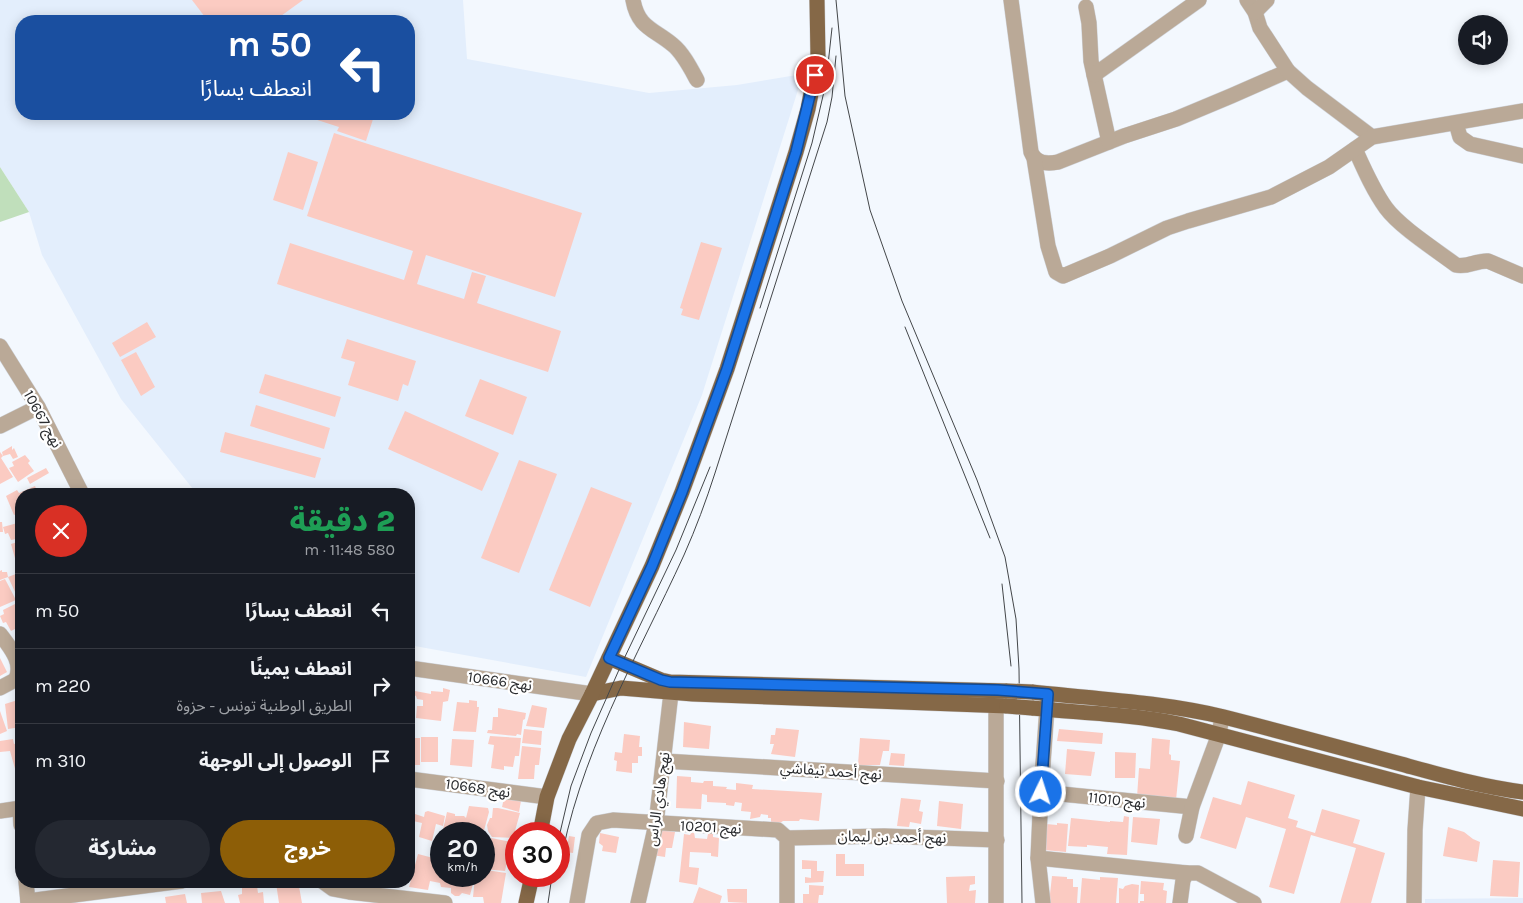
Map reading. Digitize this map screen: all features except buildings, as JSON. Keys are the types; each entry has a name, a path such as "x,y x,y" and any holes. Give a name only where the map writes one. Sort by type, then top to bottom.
{"main road":[{"path":"542,822 547,797 569,739 652,566 682,492 727,369 796,152 815,75 818,57 817,0"},
{"path":"609,658 670,682 1002,690 1119,700 1186,709 1428,771 1506,790 1523,792"},
{"path":"592,694 621,688 647,689 671,693 1001,706 1150,718 1219,734 1418,787 1523,809"},
{"path":"526,903 530,887"}],"street":[{"path":"633,0 635,11 640,21 674,46 691,68 697,80"},
{"path":"1011,0 1031,152 1034,158 1048,246 1056,272 1063,276 1167,228 1271,198 1329,167 1372,137 1523,111"},
{"path":"1094,75 1198,0"},
{"path":"1267,0 1251,6 1260,28 1288,71 1307,88 1372,137"},
{"path":"1086,7 1089,23 1091,61 1109,142"},
{"path":"1034,158 1048,164 1058,162 1176,119 1288,71"},
{"path":"1456,124 1460,137 1470,144 1523,156"},
{"path":"1355,149 1371,183 1387,210 1448,259 1461,266 1488,261 1523,276"},
{"name":"نهج 10667","path":"0,346 38,407 79,488"},
{"path":"0,426 38,407"},
{"path":"0,634 15,650"},
{"name":"نهج 10666","path":"415,669 592,694"},
{"path":"5,686 15,678"},
{"path":"996,903 997,781 1002,690"},
{"name":"نهج هادي الراس","path":"638,903 656,824 671,693"},
{"path":"1040,693 1041,792 1038,858 1043,903"},
{"path":"1186,836 1192,807 1219,734 1222,717"},
{"name":"نهج أحمد تيفاشي","path":"664,761 997,781"},
{"name":"نهج 10668","path":"415,780 547,797"},
{"path":"1414,903 1415,830 1418,787"},
{"name":"نهج 11010","path":"1041,792 1192,807"},
{"path":"0,811 15,809"},
{"name":"نهج 10201","path":"577,903 589,835 597,823 602,821 778,830 787,838"},
{"name":"نهج أحمد بن ليمان","path":"787,838 884,836 997,840"},
{"path":"787,838 787,903"},
{"path":"1038,858 1198,873 1254,903"},
{"path":"1180,903 1183,880 1187,873"},
{"path":"27,888 28,902 131,888"},
{"path":"332,888 349,892 445,903"}],"shaded area":[{"path":"0,0 463,0 467,59 649,93 737,85 803,74 702,395 586,677 415,646 415,488 192,488 121,399 42,255 29,212 0,167"},
{"path":"1523,898 1523,903 1425,903 1425,899"}],"green space":[{"path":"0,167 29,212 0,222"}],"tram line":[{"path":"836,0 845,96 870,210 902,301 977,480 1005,557 1016,619 1019,669 1022,903"},
{"path":"760,308 812,143 826,83 832,28"},
{"path":"570,823 594,749 684,555 712,483 827,122 832,97 836,56"},
{"path":"905,327 990,538"},
{"path":"563,822 571,786 591,733 676,550 710,467"},
{"path":"1002,584 1011,666"},
{"path":"548,903 550,887"}],"route":[{"path":"815,75 796,152 727,369 682,492 652,566 609,658 670,682 998,690 1048,694 1041,792"}]}
